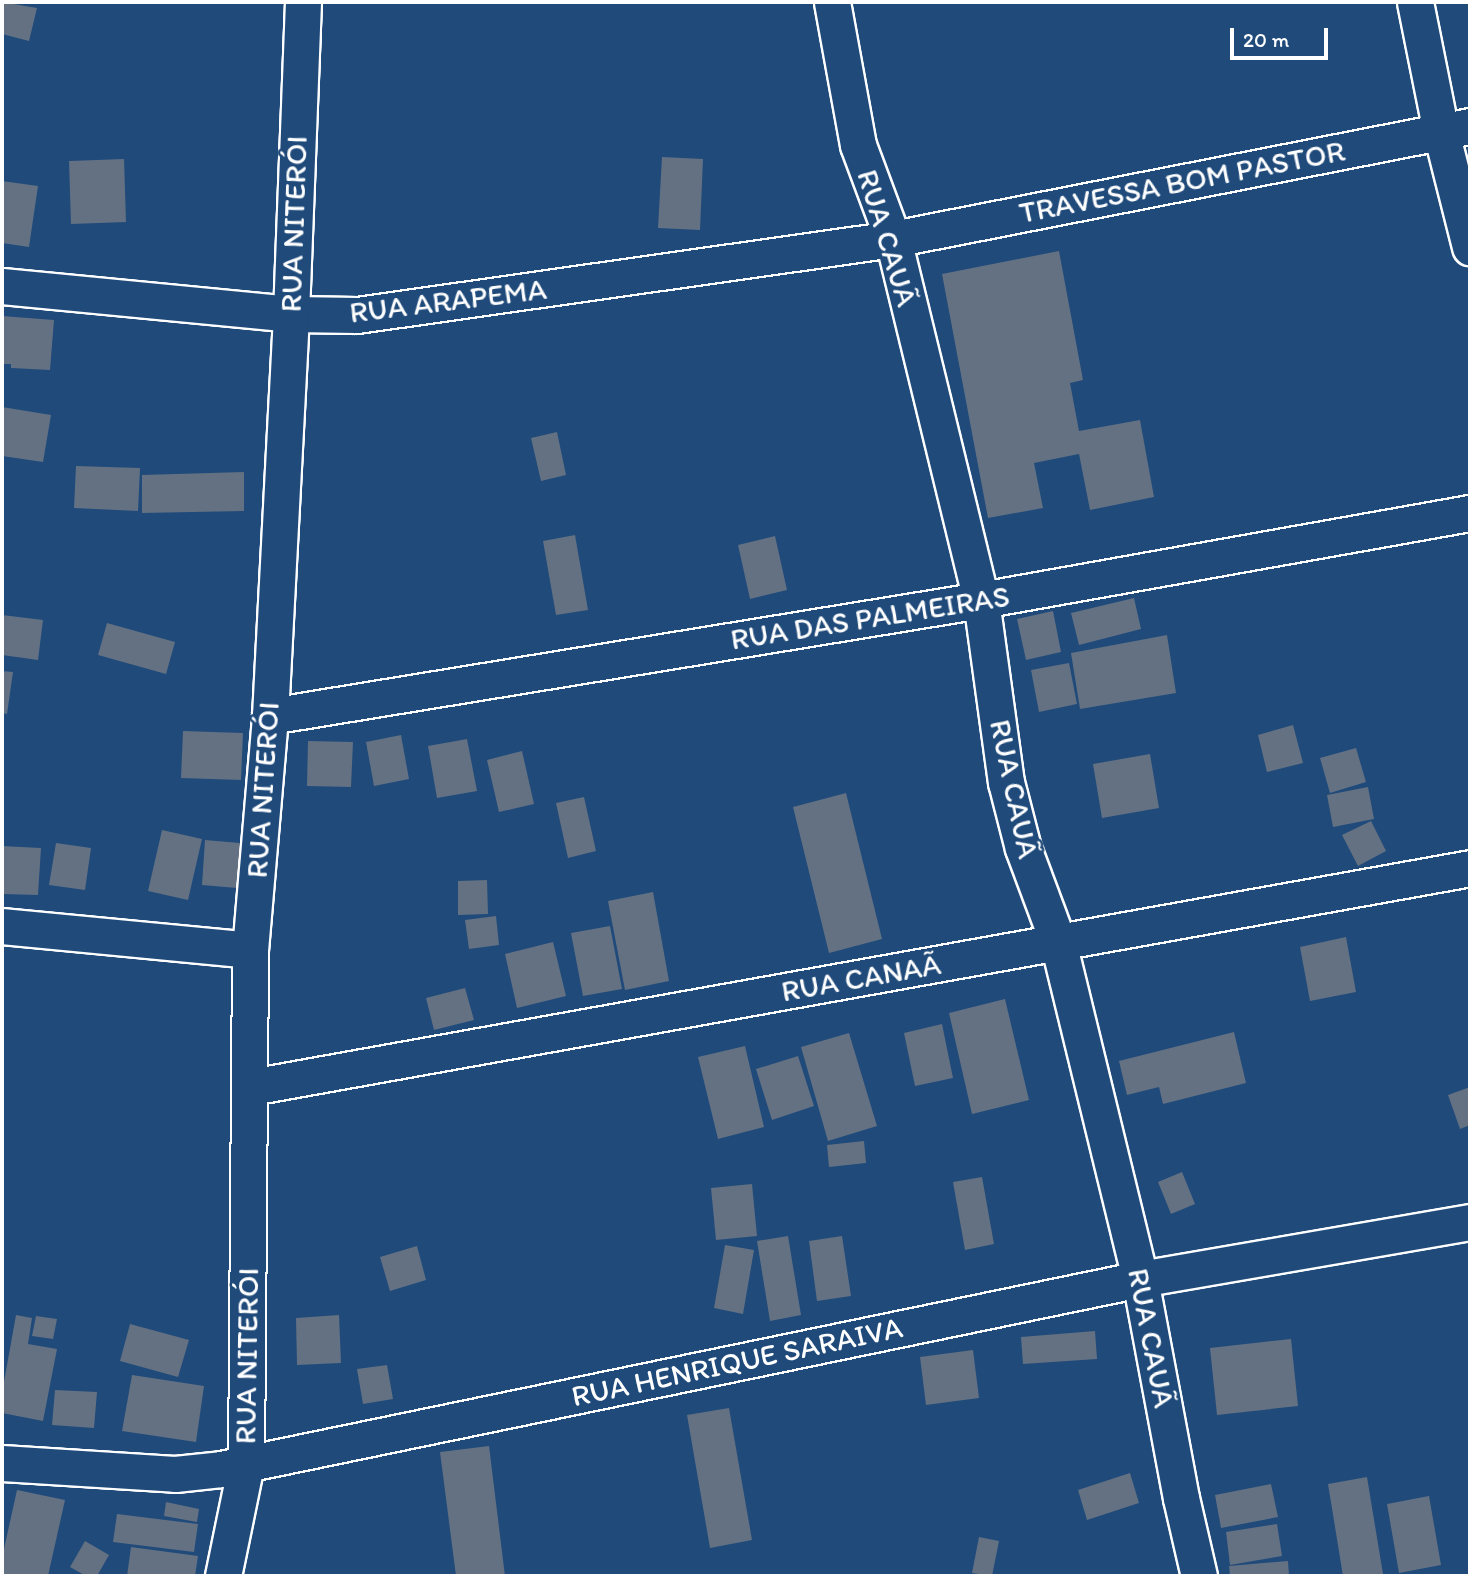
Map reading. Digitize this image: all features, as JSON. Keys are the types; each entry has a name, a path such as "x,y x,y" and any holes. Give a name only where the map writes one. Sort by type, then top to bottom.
{"street":[{"name":"RUA NITERÓI","path":"223,1576 246,1464 250,950 270,716 291,314 303,2"},
{"name":"RUA CAUÃ","path":"832,2 858,145 893,239 981,600 1006,782 1023,848 1058,942 1140,1279 1181,1498 1199,1576"},
{"path":"1415,2 1455,129 1470,247"},
{"name":"TRAVESSA BOM PASTOR","path":"893,239 1455,129"},
{"name":"RUA ARAPEMA","path":"2,286 291,314 357,315 893,239"},
{"name":"RUA DAS PALMEIRAS","path":"270,716 981,600 1470,513"},
{"name":"RUA CANAÃ","path":"251,1087 1470,868"},
{"path":"2,926 250,950"},
{"name":"RUA HENRIQUE SARAIVA","path":"2,1463 175,1474 246,1464 1140,1279 1470,1222"}],"building":[{"path":"2,2 37,8 29,41 2,34"},
{"path":"662,157 703,159 700,230 658,228"},
{"path":"124,159 126,222 71,224 69,161"},
{"path":"2,181 38,186 29,247 2,243"},
{"path":"1059,251 1083,380 1070,383 1079,431 1140,420 1154,497 1090,510 1079,454 1034,463 1043,508 988,518 942,274"},
{"path":"2,316 54,320 50,370 11,368 11,364 2,364"},
{"path":"2,407 51,415 43,462 2,456"},
{"path":"557,432 566,475 541,481 531,438"},
{"path":"76,466 140,468 138,511 74,508"},
{"path":"244,472 244,511 142,513 142,475"},
{"path":"575,535 588,610 556,615 543,541"},
{"path":"775,536 787,590 750,599 738,545"},
{"path":"1134,598 1141,629 1079,645 1071,613"},
{"path":"1053,611 1061,652 1026,660 1017,619"},
{"path":"2,615 43,620 38,660 2,655"},
{"path":"107,623 175,642 166,674 98,655"},
{"path":"1167,635 1176,693 1080,709 1071,653"},
{"path":"1069,663 1077,704 1039,712 1031,670"},
{"path":"2,671 13,672 7,714 2,713"},
{"path":"1293,725 1303,763 1267,772 1258,735"},
{"path":"183,731 243,733 241,780 181,778"},
{"path":"401,735 409,779 374,786 366,742"},
{"path":"467,739 477,791 437,798 428,746"},
{"path":"308,741 353,742 351,787 307,786"},
{"path":"1356,748 1366,782 1330,793 1320,758"},
{"path":"522,751 534,804 499,812 487,760"},
{"path":"1150,754 1159,808 1102,818 1093,764"},
{"path":"1368,787 1374,819 1333,827 1327,795"},
{"path":"846,793 882,939 829,953 793,807"},
{"path":"584,797 596,851 568,858 556,803"},
{"path":"1371,821 1386,851 1358,866 1342,835"},
{"path":"162,830 202,839 188,900 148,891"},
{"path":"205,840 240,843 237,888 202,885"},
{"path":"56,843 91,848 85,890 49,885"},
{"path":"2,846 41,848 38,895 2,894"},
{"path":"487,880 488,914 458,915 458,881"},
{"path":"653,892 669,981 625,990 608,901"},
{"path":"496,916 499,945 469,949 465,920"},
{"path":"610,926 622,989 583,996 571,933"},
{"path":"1346,937 1356,992 1310,1001 1300,947"},
{"path":"553,942 566,996 517,1008 505,954"},
{"path":"465,988 474,1020 434,1030 426,998"},
{"path":"1005,999 1029,1100 972,1114 949,1013"},
{"path":"942,1024 953,1078 915,1086 904,1033"},
{"path":"1234,1032 1246,1083 1163,1104 1159,1087 1127,1095 1119,1061"},
{"path":"849,1033 877,1126 828,1141 801,1047"},
{"path":"745,1046 764,1127 718,1139 698,1057"},
{"path":"798,1056 814,1106 772,1120 756,1069"},
{"path":"1470,1087 1470,1125 1460,1129 1448,1095"},
{"path":"864,1141 866,1163 829,1167 827,1145"},
{"path":"1182,1172 1195,1204 1171,1214 1158,1182"},
{"path":"982,1177 994,1244 965,1250 953,1182"},
{"path":"752,1184 757,1236 716,1240 711,1188"},
{"path":"788,1236 801,1315 770,1321 757,1241"},
{"path":"842,1236 851,1296 817,1301 809,1241"},
{"path":"725,1245 754,1250 743,1314 714,1308"},
{"path":"417,1246 426,1280 390,1291 380,1257"},
{"path":"16,1315 32,1318 28,1344 57,1349 43,1421 2,1413 2,1393"},
{"path":"339,1315 341,1363 297,1365 296,1318"},
{"path":"36,1316 57,1319 53,1339 32,1336"},
{"path":"130,1324 189,1340 178,1377 120,1361"},
{"path":"1095,1331 1097,1359 1023,1364 1021,1337"},
{"path":"1291,1339 1298,1406 1217,1415 1210,1348"},
{"path":"973,1350 979,1398 926,1405 920,1357"},
{"path":"387,1365 393,1399 363,1404 357,1369"},
{"path":"132,1375 204,1386 196,1442 122,1431"},
{"path":"55,1390 97,1392 94,1428 52,1425"},
{"path":"729,1408 752,1540 710,1548 687,1415"},
{"path":"489,1446 505,1576 456,1576 440,1452"},
{"path":"1130,1473 1139,1503 1087,1520 1078,1490"},
{"path":"1367,1477 1383,1574 1343,1576 1328,1484"},
{"path":"1271,1484 1278,1517 1221,1528 1215,1495"},
{"path":"17,1490 65,1500 48,1576 2,1576 2,1558"},
{"path":"1429,1496 1441,1565 1399,1573 1387,1504"},
{"path":"166,1502 199,1509 197,1522 164,1516"},
{"path":"117,1514 198,1524 194,1552 113,1542"},
{"path":"1277,1524 1282,1556 1230,1565 1226,1532"},
{"path":"979,1537 999,1541 992,1576 972,1573"},
{"path":"85,1541 109,1555 97,1576 86,1576 70,1567"},
{"path":"131,1547 198,1556 195,1576 127,1576"},
{"path":"1288,1561 1289,1576 1230,1576 1229,1566"}]}
